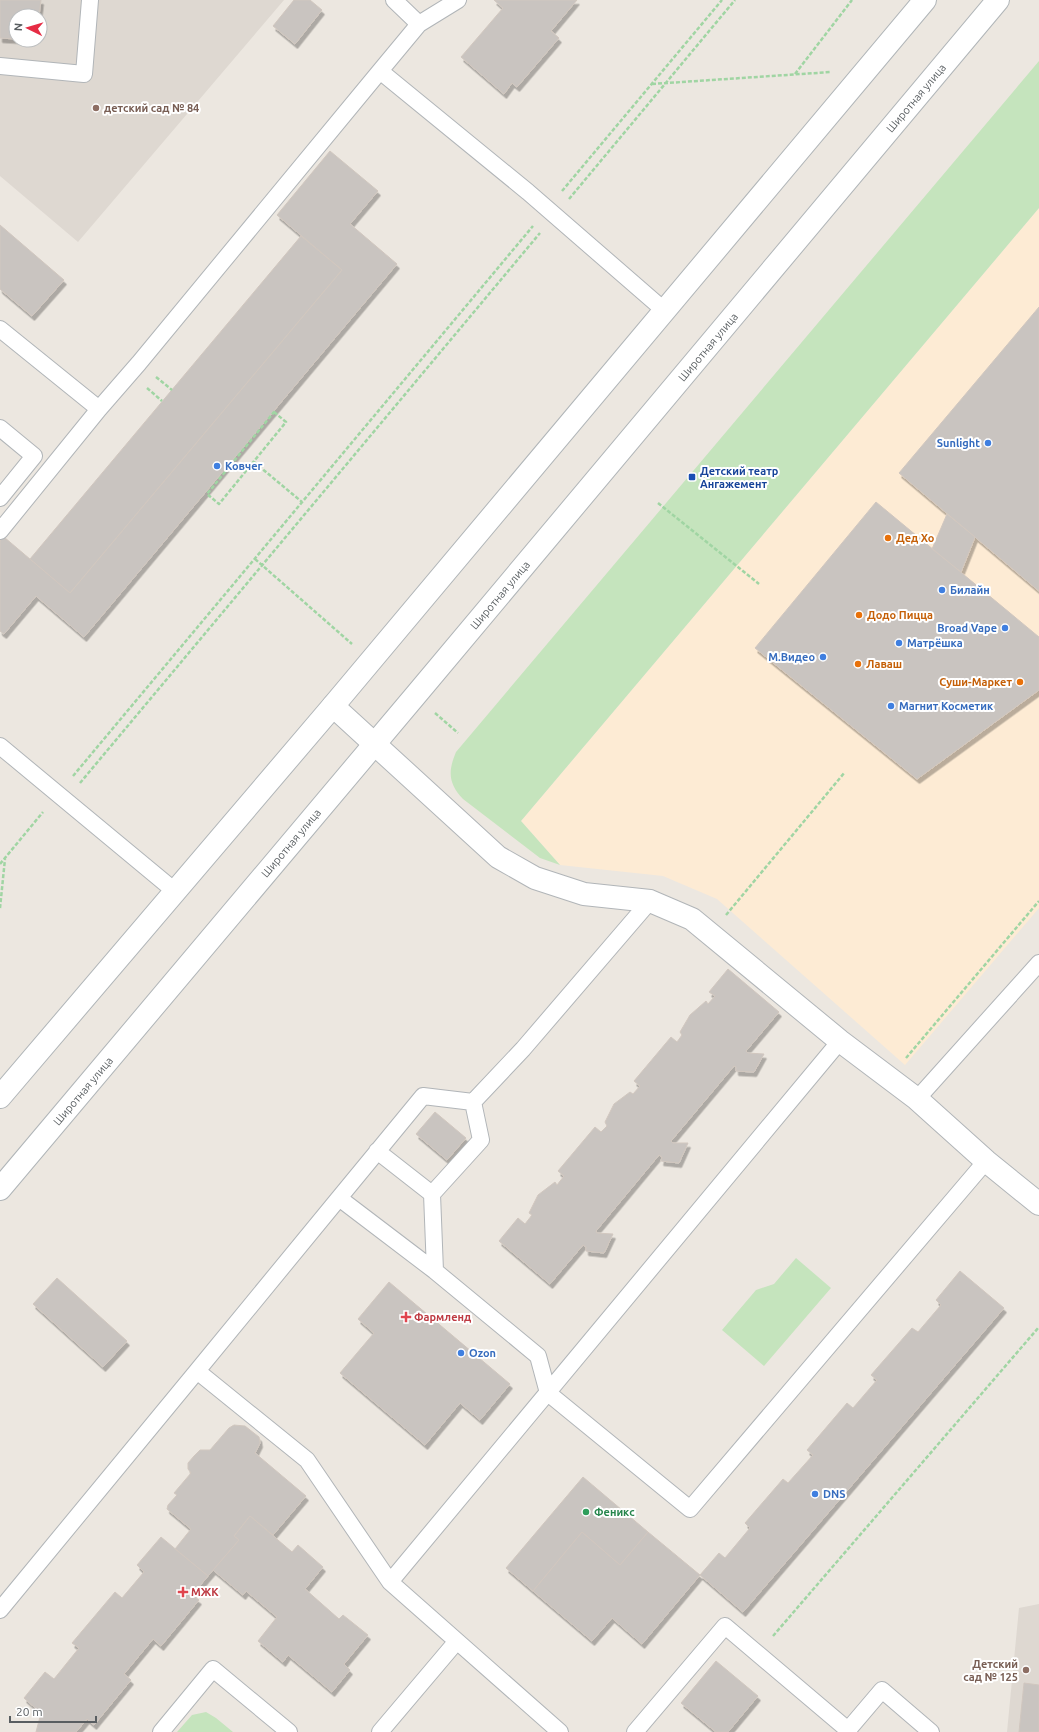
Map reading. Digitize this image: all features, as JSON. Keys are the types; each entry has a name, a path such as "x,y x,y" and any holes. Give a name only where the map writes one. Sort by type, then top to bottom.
{"main road":[{"path":"0,1097 333,706 925,0"},
{"name":"Широтная улица","path":"0,1189 998,0"},
{"path":"333,706 498,856 535,878 584,894 650,901 692,919 840,1041 917,1099 986,1161 1039,1204"}],"lane":[{"path":"0,66 84,74 90,0"},
{"path":"394,0 419,24"},
{"path":"0,531 99,409 139,363 419,24 458,0"},
{"path":"380,71 665,310"},
{"path":"0,329 99,409"},
{"path":"0,428 34,456 0,498"},
{"path":"0,746 176,892"},
{"path":"473,1102 523,1049 650,901"},
{"path":"917,1099 1039,964"},
{"path":"390,1582 840,1041"},
{"path":"0,1610 423,1096 473,1102"},
{"path":"435,1271 432,1194 481,1140 473,1102"},
{"path":"378,1151 432,1194"},
{"path":"339,1198 435,1271 538,1356 548,1393 690,1509 986,1161"},
{"path":"197,1371 307,1460 390,1582 560,1732"},
{"path":"635,1732 725,1626 848,1730 882,1690 931,1732"},
{"path":"380,1732 457,1641"},
{"path":"161,1732 213,1669 289,1732"}],"path":[{"path":"0,864 62,797 261,565 551,213 652,84 722,0"},
{"path":"62,797 302,502 551,213 666,83 736,0"},
{"path":"795,75 852,0"},
{"path":"652,84 866,70"},
{"path":"160,380 172,390"},
{"path":"151,391 162,401"},
{"path":"274,412 286,422 254,462 219,504 206,494 274,412"},
{"path":"254,462 302,502"},
{"path":"658,503 759,584"},
{"path":"255,559 355,646"},
{"path":"711,934 845,772"},
{"path":"0,908 6,857"},
{"path":"889,1078 1039,901"},
{"path":"769,1641 1039,1327"}],"shaded area":[{"name":"детский сад № 84","path":"0,0 284,0 78,242 0,176"},
{"path":"1039,208 1039,908 905,1065 717,899 663,876 560,865 521,821"},
{"name":"Детский сад № 125","path":"1039,1604 1039,1732 1007,1732 1019,1608"}],"green space":[{"path":"1039,61 1039,208 521,821 560,865 540,858 463,799 454,788 451,771 456,752"},
{"path":"796,1258 831,1288 764,1366 722,1330 756,1290 774,1284"},
{"path":"206,1712 233,1732 177,1732 192,1715"}],"building":[{"path":"0,0 41,0 40,8 8,8 8,38 0,38"},
{"path":"294,0 310,0 322,10 295,44 273,26"},
{"path":"494,0 577,0 551,31 559,38 517,87 512,83 504,94 461,57 503,8"},
{"path":"330,151 378,191 350,224 397,264 84,637 36,596 4,634 0,631 0,541 4,537 70,593 342,270 277,215"},
{"path":"0,225 64,280 32,316 0,289"},
{"path":"301,236 342,270 70,593 30,559"},
{"path":"1039,307 1039,591 899,473"},
{"name":"Матрёшка","path":"876,502 1039,637 1039,690 917,779 755,648"},
{"path":"947,514 975,537 961,572 932,549"},
{"path":"728,969 779,1012 746,1051 748,1053 764,1054 754,1072 736,1071 736,1067 734,1066 671,1141 673,1143 688,1143 679,1163 661,1161 662,1157 659,1155 596,1231 597,1233 613,1234 604,1253 586,1251 586,1247 583,1245 550,1284 499,1241 518,1218 525,1224 532,1215 529,1213 538,1195 555,1182 557,1185 564,1176 558,1171 595,1127 601,1132 607,1126 605,1122 614,1104 630,1092 633,1094 640,1086 634,1081 671,1037 677,1042 682,1035 680,1032 690,1015 706,1001 708,1004 715,996 709,992"},
{"path":"435,1112 466,1138 447,1160 416,1134"},
{"path":"960,1271 1004,1308 743,1612 700,1575 719,1553 725,1558 750,1528 745,1523 783,1479 788,1483 813,1455 807,1450 847,1403 853,1408 877,1380 871,1375 912,1328 918,1332 941,1305 936,1300"},
{"path":"57,1278 127,1341 103,1367 33,1304"},
{"path":"389,1282 510,1384 480,1420 460,1403 425,1445 340,1373 374,1333 358,1319"},
{"path":"234,1425 245,1426 259,1437 260,1443 255,1453 306,1496 273,1535 250,1516 234,1536 239,1540 208,1576 175,1549 191,1529 167,1509 168,1505 177,1495 174,1493 191,1473 188,1469 188,1463 200,1450 210,1450 229,1428"},
{"path":"583,1477 648,1532 620,1565 582,1532 533,1591 506,1568"},
{"path":"250,1516 292,1552 298,1545 323,1567 305,1589 339,1619 343,1615 368,1635 344,1664 350,1670 332,1692 288,1655 283,1662 258,1641 277,1617 246,1591 243,1595 213,1570 239,1540 234,1536"},
{"path":"582,1532 620,1565 648,1532 700,1575 642,1644 612,1618 592,1641 533,1591"},
{"path":"161,1537 208,1576 192,1595 199,1600 161,1646 153,1639 124,1674 131,1680 94,1725 87,1719 76,1732 36,1732 41,1713 24,1698 45,1672 54,1679 79,1648 72,1643 115,1592 122,1598 144,1572 137,1565"},
{"path":"716,1661 758,1696 728,1732 716,1732 681,1703"},
{"path":"1024,1683 1039,1685 1039,1732 1019,1732"}],"place":[{"name":"детский сад № 84","path":"96,108"},
{"name":"Sunlight","path":"988,443"},
{"name":"Ковчег","path":"217,466"},
{"name":"Детский театр Ангажемент","path":"692,477"},
{"name":"Дед Хо","path":"888,538"},
{"name":"Билайн","path":"942,590"},
{"name":"Додо Пицца","path":"859,615"},
{"name":"Broad Vape","path":"1005,628"},
{"name":"Матрёшка","path":"899,643"},
{"name":"М.Видео","path":"823,657"},
{"name":"Лаваш","path":"858,664"},
{"name":"Суши-Маркет","path":"1020,682"},
{"name":"Магнит Косметик","path":"891,706"},
{"name":"Фармленд","path":"406,1317"},
{"name":"Ozon","path":"461,1353"},
{"name":"DNS","path":"815,1494"},
{"name":"Феникс","path":"586,1512"},
{"name":"МЖК","path":"183,1592"},
{"name":"Детский сад № 125","path":"1026,1670"}]}
